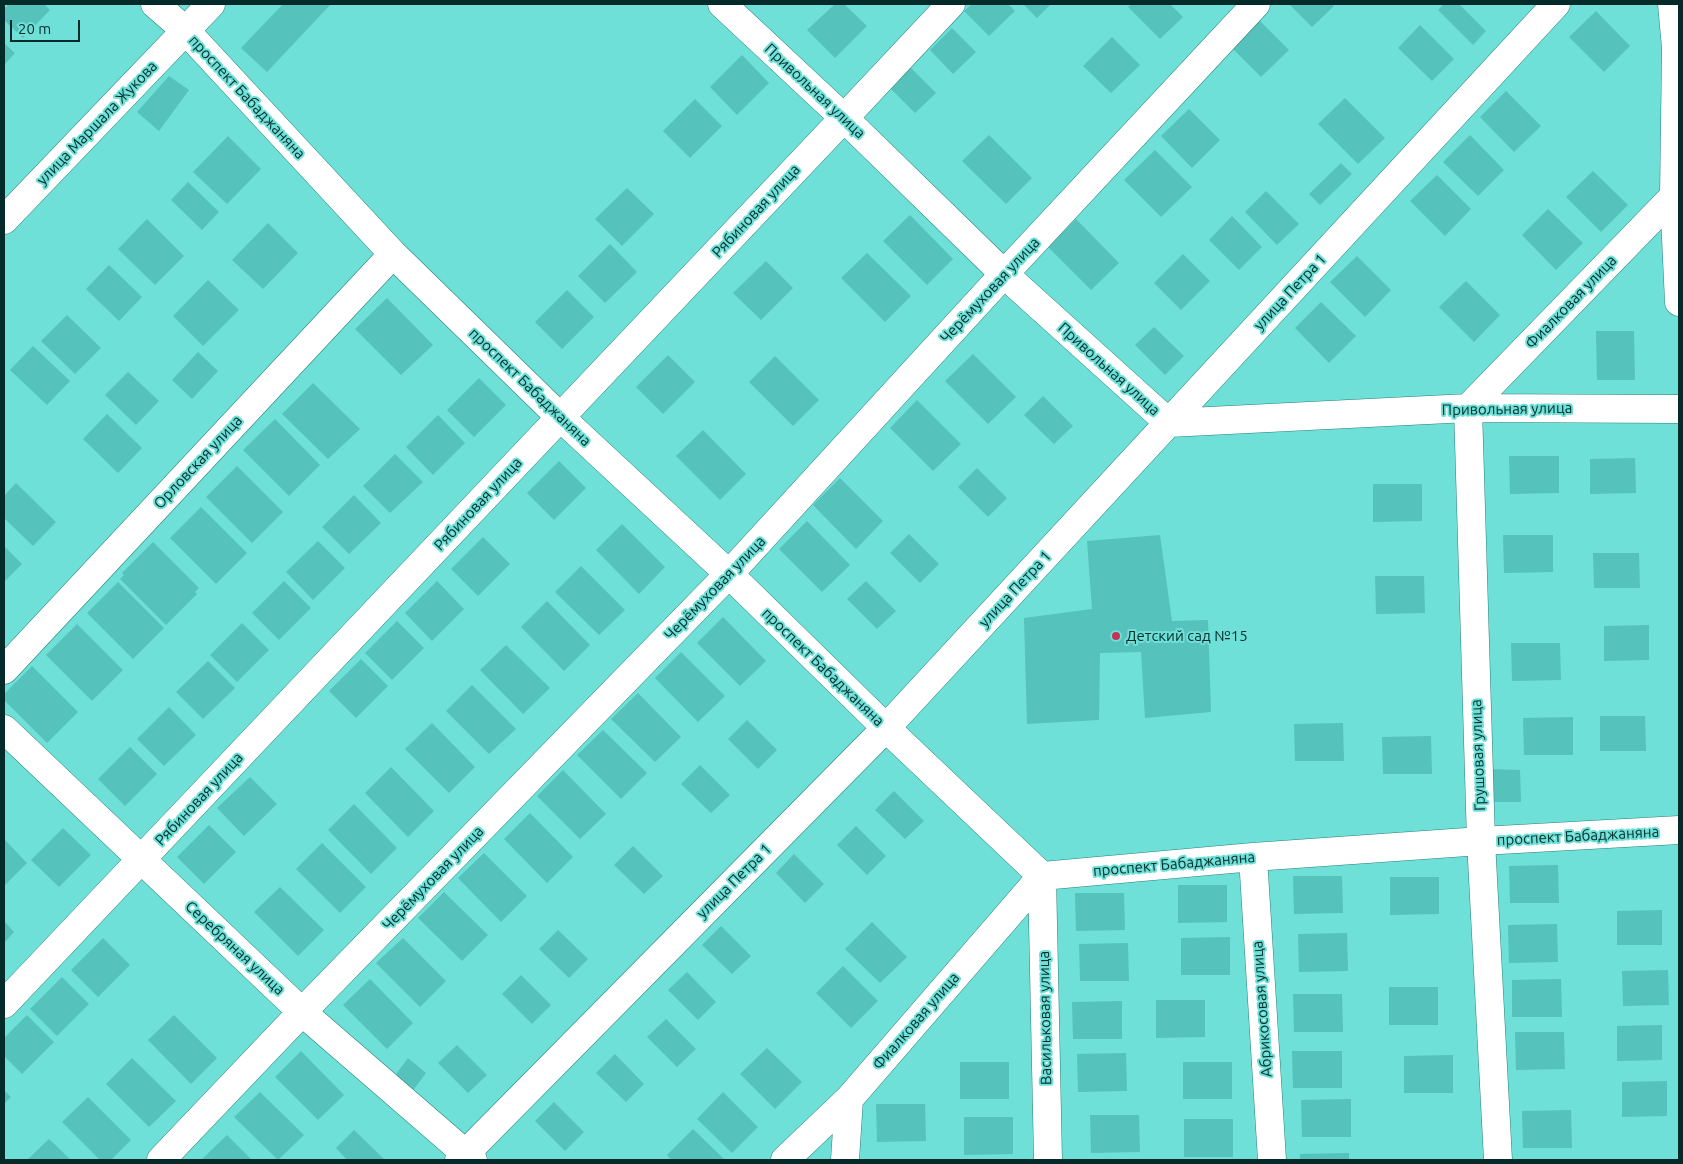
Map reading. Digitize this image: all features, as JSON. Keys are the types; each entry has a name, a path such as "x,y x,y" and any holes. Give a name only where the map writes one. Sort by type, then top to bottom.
{"street":[{"name":"проспект Бабаджаняна","path":"155,4 186,31 393,254 560,417 729,574 886,728 1042,876 1253,857 1481,841 1679,830"},
{"name":"улица Маршала Жукова","path":"4,220 211,4"},
{"name":"Привольная улица","path":"722,4 844,118 1004,274 1169,423 1468,408 1679,409"},
{"name":"Рябиновая улица","path":"4,1004 950,4"},
{"name":"Черёмуховая улица","path":"161,1160 302,1012 729,574 1004,274 1256,4"},
{"name":"улица Петра 1","path":"466,1158 886,728 1556,4"},
{"path":"1672,4 1676,48 1674,196 1679,302"},
{"name":"Фиалковая улица","path":"1468,408 1674,196"},
{"name":"Орловская улица","path":"4,670 393,254"},
{"name":"Грушовая улица","path":"1468,408 1481,841 1498,1160"},
{"name":"Серебряная улица","path":"4,728 302,1012 466,1158"},
{"name":"Абрикосовая улица","path":"1253,857 1272,1160"},
{"name":"Фиалковая улица","path":"785,1160 848,1099 1042,876"},
{"name":"Васильковая улица","path":"1042,876 1048,1160"},
{"path":"845,1160 848,1099"}],"building":[{"path":"9,4 44,4 50,10 23,38 4,20 4,9"},
{"path":"283,4 331,4 267,72 241,48"},
{"path":"835,4 844,4 867,26 835,58 807,30"},
{"path":"972,4 1008,4 1015,11 989,36 964,11"},
{"path":"1023,4 1051,4 1037,18"},
{"path":"1132,4 1170,4 1183,17 1160,39 1128,7"},
{"path":"1289,4 1331,4 1334,6 1312,27"},
{"path":"1444,4 1459,4 1486,31 1473,45 1438,10"},
{"path":"1596,11 1630,46 1604,72 1569,37"},
{"path":"1259,20 1289,50 1261,77 1231,47"},
{"path":"1420,25 1454,59 1432,81 1398,48"},
{"path":"952,28 976,52 953,74 930,50"},
{"path":"1112,37 1140,65 1111,93 1083,66"},
{"path":"4,43 15,53 4,65"},
{"path":"742,55 769,83 737,115 710,87"},
{"path":"910,67 936,93 915,113 889,87"},
{"path":"169,76 189,90 159,131 137,112"},
{"path":"1506,91 1541,126 1514,152 1480,117"},
{"path":"1345,98 1385,138 1358,164 1318,124"},
{"path":"695,99 722,126 690,158 663,131"},
{"path":"1189,109 1220,140 1192,168 1161,136"},
{"path":"989,135 1032,178 1006,204 962,161"},
{"path":"1470,135 1504,170 1478,196 1443,162"},
{"path":"228,136 261,169 227,204 193,172"},
{"path":"1155,150 1192,187 1161,217 1124,180"},
{"path":"1341,163 1352,174 1320,205 1309,194"},
{"path":"1593,171 1628,205 1601,232 1566,197"},
{"path":"1437,175 1471,209 1445,236 1410,201"},
{"path":"188,182 219,212 202,230 171,200"},
{"path":"627,188 654,214 622,246 595,219"},
{"path":"1266,191 1299,224 1277,245 1245,212"},
{"path":"1548,209 1583,243 1556,270 1522,235"},
{"path":"910,215 953,259 927,285 883,241"},
{"path":"1232,216 1262,247 1239,270 1209,240"},
{"path":"147,219 184,256 155,285 118,249"},
{"path":"1076,219 1119,263 1091,290 1048,247"},
{"path":"268,223 298,253 263,289 232,260"},
{"path":"610,244 637,272 605,303 578,276"},
{"path":"867,253 911,296 885,322 841,278"},
{"path":"1183,254 1210,281 1181,310 1154,283"},
{"path":"1357,256 1391,290 1365,317 1330,282"},
{"path":"766,261 793,288 761,320 733,293"},
{"path":"109,265 142,297 119,321 86,289"},
{"path":"208,280 239,310 203,346 173,316"},
{"path":"1466,281 1500,315 1474,342 1439,307"},
{"path":"567,290 594,317 562,349 535,322"},
{"path":"387,298 433,345 401,375 355,329"},
{"path":"1321,302 1356,336 1329,363 1295,328"},
{"path":"67,315 101,348 75,374 41,341"},
{"path":"1154,327 1184,356 1165,375 1135,345"},
{"path":"1596,331 1634,331 1635,380 1597,380"},
{"path":"33,346 70,381 47,405 10,370"},
{"path":"198,352 218,371 192,399 172,380"},
{"path":"973,354 1016,397 988,424 945,381"},
{"path":"668,355 695,382 663,414 636,387"},
{"path":"775,356 819,400 793,426 749,382"},
{"path":"128,372 159,401 136,425 105,395"},
{"path":"479,378 506,405 474,437 447,410"},
{"path":"313,383 360,429 328,459 282,414"},
{"path":"1043,396 1073,426 1054,444 1024,415"},
{"path":"917,400 961,444 933,471 890,428"},
{"path":"107,414 142,448 118,473 83,439"},
{"path":"438,415 465,443 433,475 406,447"},
{"path":"275,419 320,465 289,496 243,450"},
{"path":"703,430 746,474 720,500 676,456"},
{"path":"395,454 423,482 390,513 363,486"},
{"path":"1509,456 1559,456 1559,493 1510,494"},
{"path":"1635,458 1636,493 1590,494 1590,459"},
{"path":"559,461 586,488 554,520 527,493"},
{"path":"237,466 283,512 252,543 206,497"},
{"path":"977,468 1007,498 988,517 958,487"},
{"path":"840,478 883,521 856,549 813,505"},
{"path":"16,483 56,522 33,546 4,518 4,496"},
{"path":"1373,484 1422,484 1422,521 1373,522"},
{"path":"354,495 381,523 349,554 322,527"},
{"path":"201,507 247,553 216,584 170,538"},
{"path":"807,521 850,565 822,592 779,549"},
{"path":"622,524 665,567 639,594 596,550"},
{"path":"909,534 939,564 920,583 890,553"},
{"name":"Детский сад №15","path":"1160,535 1172,621 1208,620 1211,712 1145,718 1141,652 1100,653 1099,720 1027,724 1024,618 1092,609 1087,541"},
{"path":"1503,535 1553,535 1553,572 1504,573"},
{"path":"483,537 510,564 478,596 451,569"},
{"path":"318,541 345,568 313,600 286,572"},
{"path":"153,542 199,588 195,592 197,594 166,625 120,579 124,575 122,573"},
{"path":"4,546 22,564 4,582"},
{"path":"1593,553 1639,553 1640,588 1594,588"},
{"path":"581,566 625,610 599,635 555,592"},
{"path":"1375,576 1424,576 1425,613 1376,614"},
{"path":"284,581 311,608 279,640 252,613"},
{"path":"437,581 464,609 432,641 405,613"},
{"path":"866,581 896,611 877,629 847,599"},
{"path":"118,582 164,628 133,659 87,613"},
{"path":"547,601 590,645 564,671 521,627"},
{"path":"723,617 766,661 740,686 697,643"},
{"path":"397,621 424,648 392,680 365,653"},
{"path":"242,623 269,650 237,682 210,655"},
{"path":"77,624 123,670 92,701 46,655"},
{"path":"1649,625 1649,660 1604,661 1604,626"},
{"path":"1511,643 1560,643 1561,680 1512,681"},
{"path":"506,645 550,688 523,714 480,670"},
{"path":"681,652 725,696 698,722 655,678"},
{"path":"361,659 388,686 356,718 329,691"},
{"path":"208,661 235,688 203,719 176,692"},
{"path":"32,666 78,712 47,743 4,700 4,694"},
{"path":"472,685 516,729 489,754 446,711"},
{"path":"638,693 681,737 655,762 611,719"},
{"path":"169,707 196,735 164,766 137,739"},
{"path":"1600,716 1645,716 1646,751 1600,751"},
{"path":"1573,717 1573,755 1524,755 1523,718"},
{"path":"747,720 777,750 758,769 728,739"},
{"path":"432,723 475,767 449,793 405,749"},
{"path":"1343,723 1344,761 1295,761 1294,724"},
{"path":"603,730 647,773 621,799 577,755"},
{"path":"1431,736 1432,774 1383,774 1382,737"},
{"path":"130,747 157,774 125,806 98,779"},
{"path":"700,765 730,795 711,813 681,784"},
{"path":"391,767 434,811 408,837 365,793"},
{"path":"1489,769 1520,770 1521,802 1494,802"},
{"path":"563,770 606,814 580,839 537,796"},
{"path":"250,777 277,804 244,836 217,808"},
{"path":"894,791 924,821 905,839 875,810"},
{"path":"354,804 397,848 371,874 328,830"},
{"path":"530,813 573,857 547,883 504,839"},
{"path":"209,825 236,852 204,884 177,857"},
{"path":"856,826 886,856 867,875 837,845"},
{"path":"63,828 91,855 59,887 31,860"},
{"path":"4,839 27,863 4,886"},
{"path":"322,843 366,887 340,913 296,869"},
{"path":"633,846 663,876 644,894 614,865"},
{"path":"484,853 527,896 501,922 458,878"},
{"path":"794,854 824,884 805,903 776,873"},
{"path":"1558,865 1559,903 1510,903 1509,866"},
{"path":"1293,876 1342,876 1343,913 1294,914"},
{"path":"1390,877 1439,877 1439,914 1390,915"},
{"path":"1178,885 1227,885 1227,922 1178,923"},
{"path":"280,887 324,930 298,956 254,912"},
{"path":"444,892 488,935 462,961 418,918"},
{"path":"1075,893 1124,893 1125,930 1076,931"},
{"path":"1662,910 1662,945 1617,945 1617,911"},
{"path":"4,921 14,932 4,943"},
{"path":"872,922 907,957 880,983 845,949"},
{"path":"1557,924 1558,962 1509,963 1508,925"},
{"path":"721,926 751,956 732,974 702,945"},
{"path":"558,930 588,959 569,978 539,949"},
{"path":"1347,933 1348,971 1299,972 1298,934"},
{"path":"1230,937 1230,975 1181,975 1181,938"},
{"path":"103,938 130,965 98,997 71,970"},
{"path":"403,938 446,981 420,1007 376,963"},
{"path":"1128,943 1129,981 1080,981 1079,944"},
{"path":"843,966 878,1001 851,1028 816,993"},
{"path":"1668,970 1669,1005 1623,1006 1622,971"},
{"path":"687,972 716,1002 698,1020 668,990"},
{"path":"521,975 551,1005 532,1024 502,994"},
{"path":"62,977 89,1004 57,1036 30,1009"},
{"path":"370,979 413,1023 387,1049 343,1005"},
{"path":"1561,979 1562,1017 1512,1017 1512,980"},
{"path":"1389,987 1438,987 1438,1025 1389,1025"},
{"path":"1293,994 1342,994 1343,1032 1294,1032"},
{"path":"1156,1000 1205,1000 1205,1037 1156,1038"},
{"path":"1122,1001 1122,1039 1073,1039 1072,1002"},
{"path":"27,1015 54,1042 22,1074 4,1056 4,1038"},
{"path":"174,1015 217,1058 191,1084 148,1040"},
{"path":"666,1019 696,1049 677,1067 647,1037"},
{"path":"1662,1025 1662,1060 1617,1061 1617,1026"},
{"path":"1515,1032 1564,1032 1565,1069 1516,1070"},
{"path":"457,1045 487,1075 468,1093 438,1063"},
{"path":"767,1048 802,1082 775,1109 740,1074"},
{"path":"301,1051 344,1095 318,1120 275,1077"},
{"path":"1292,1051 1342,1051 1342,1088 1293,1088"},
{"path":"1126,1053 1127,1091 1078,1092 1077,1054"},
{"path":"615,1054 644,1084 626,1102 596,1073"},
{"path":"1453,1055 1453,1093 1404,1093 1404,1056"},
{"path":"132,1058 176,1101 149,1127 106,1084"},
{"path":"408,1058 426,1073 411,1093 394,1077"},
{"path":"960,1062 1009,1062 1009,1099 960,1099"},
{"path":"1183,1062 1232,1062 1232,1099 1183,1099"},
{"path":"1667,1081 1667,1116 1622,1117 1622,1082"},
{"path":"4,1090 11,1097 4,1104"},
{"path":"260,1092 304,1135 278,1160 234,1117"},
{"path":"723,1092 758,1127 732,1153 697,1119"},
{"path":"88,1097 131,1140 111,1160 100,1160 62,1122"},
{"path":"1351,1099 1351,1137 1302,1137 1301,1100"},
{"path":"554,1102 584,1132 565,1151 535,1121"},
{"path":"876,1104 925,1104 926,1141 877,1142"},
{"path":"1571,1110 1572,1148 1523,1148 1522,1111"},
{"path":"1090,1115 1139,1115 1140,1152 1091,1153"},
{"path":"964,1117 1013,1117 1013,1154 964,1155"},
{"path":"1184,1119 1233,1119 1233,1157 1184,1157"},
{"path":"693,1129 725,1160 671,1160 667,1155"},
{"path":"354,1130 383,1160 347,1160 336,1148"},
{"path":"227,1135 252,1160 201,1160"},
{"path":"49,1139 71,1160 27,1160"},
{"path":"1349,1153 1349,1160 1300,1160 1300,1154"}],"place":[{"name":"Детский сад №15","path":"1116,636"}]}
